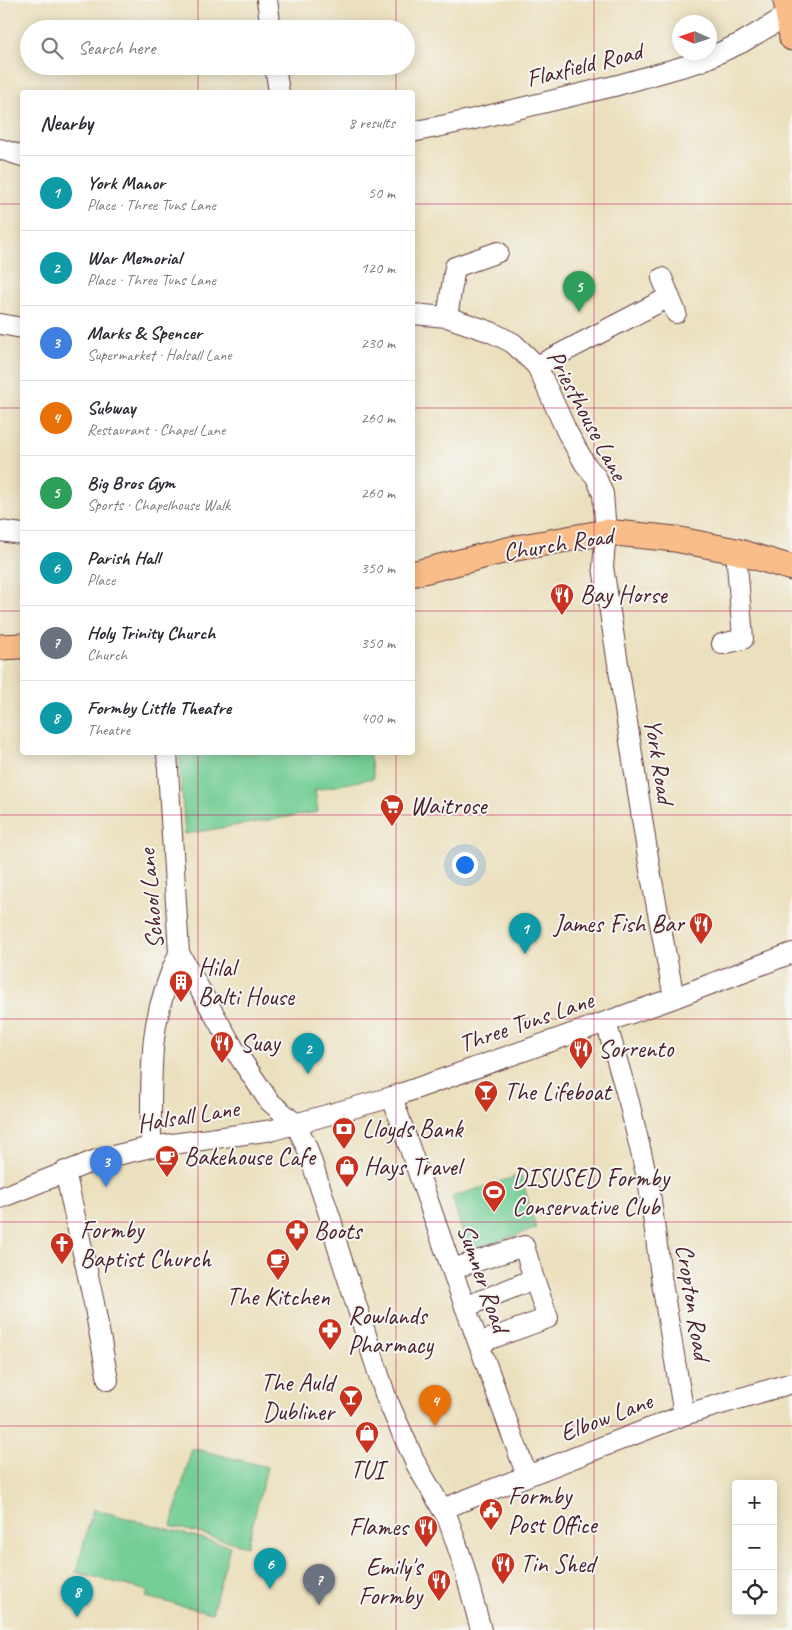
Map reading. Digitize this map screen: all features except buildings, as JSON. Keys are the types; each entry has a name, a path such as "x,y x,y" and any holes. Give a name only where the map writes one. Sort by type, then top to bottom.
{"main road":[{"name":"Church Road","path":"415,573 511,549 606,532 675,539 736,551 792,568"},
{"path":"0,647 20,646"}],"street":[{"path":"267,0 270,20"},
{"name":"Flaxfield Road","path":"415,131 618,85 699,62 789,18"},
{"path":"276,75 278,90"},
{"path":"0,149 20,155"},
{"path":"447,317 455,267 498,252"},
{"path":"537,366 673,305 662,278"},
{"name":"Priesthouse Lane","path":"415,314 447,317 491,332 514,343 537,366 576,449 596,477 603,494 606,532"},
{"path":"0,324 20,328"},
{"path":"0,531 20,534"},
{"name":"York Road","path":"606,532 603,567 650,870 674,998"},
{"path":"722,644 744,640 736,551"},
{"name":"School Lane","path":"167,755 179,953 234,1049 269,1101 296,1124"},
{"path":"151,1147 154,1037 167,981 179,953"},
{"name":"Three Tuns Lane","path":"273,1130 392,1097 674,998 792,953"},
{"name":"Cropton Road","path":"606,1022 649,1186 662,1282 684,1415"},
{"name":"Sumner Road","path":"392,1097 465,1307 527,1476"},
{"path":"296,1124 307,1148 332,1223 338,1248 386,1397 416,1464 442,1509 463,1563 481,1630"},
{"name":"Halsall Lane","path":"0,1198 96,1160 151,1147 273,1130"},
{"path":"65,1171 94,1303 108,1380"},
{"path":"452,1269 524,1246 548,1318 479,1343"},
{"path":"465,1307 534,1279"},
{"name":"Elbow Lane","path":"442,1509 684,1415 792,1383"}],"green space":[{"path":"179,755 369,755 374,778 315,790 318,812 185,834"},
{"name":"DISUSED Formby Conservative Club","path":"521,1175 536,1229 468,1250 452,1197"},
{"path":"192,1448 267,1467 247,1546 171,1526"},
{"path":"93,1509 230,1546 212,1613 146,1597 148,1591 76,1572"}],"place":[{"name":"Big Bros Gym","path":"579,312"},
{"name":"Bay Horse","path":"562,616"},
{"name":"Waitrose","path":"392,827"},
{"name":"James Fish Bar","path":"701,945"},
{"name":"York Manor","path":"525,954"},
{"name":"Hilal Balti House","path":"181,1003"},
{"name":"Suay","path":"222,1064"},
{"name":"Sorrento","path":"581,1070"},
{"name":"War Memorial","path":"308,1074"},
{"name":"The Lifeboat","path":"486,1113"},
{"name":"Lloyds Bank","path":"344,1150"},
{"name":"Bakehouse Cafe","path":"167,1178"},
{"name":"Marks & Spencer","path":"106,1187"},
{"name":"Hays Travel","path":"347,1188"},
{"name":"DISUSED Formby Conservative Club","path":"494,1213"},
{"name":"Boots","path":"297,1252"},
{"name":"Formby Baptist Church","path":"62,1265"},
{"name":"The Kitchen","path":"278,1281"},
{"name":"Rowlands Pharmacy","path":"330,1351"},
{"name":"The Auld Dubliner","path":"351,1418"},
{"name":"Subway","path":"435,1426"},
{"name":"TUI","path":"367,1454"},
{"name":"Formby Post Office","path":"491,1531"},
{"name":"Flames","path":"426,1548"},
{"name":"Tin Shed","path":"503,1585"},
{"name":"Parish Hall","path":"270,1589"},
{"name":"Emily's Formby","path":"439,1602"},
{"name":"Holy Trinity Church","path":"319,1605"},
{"name":"Formby Little Theatre","path":"77,1617"}]}
